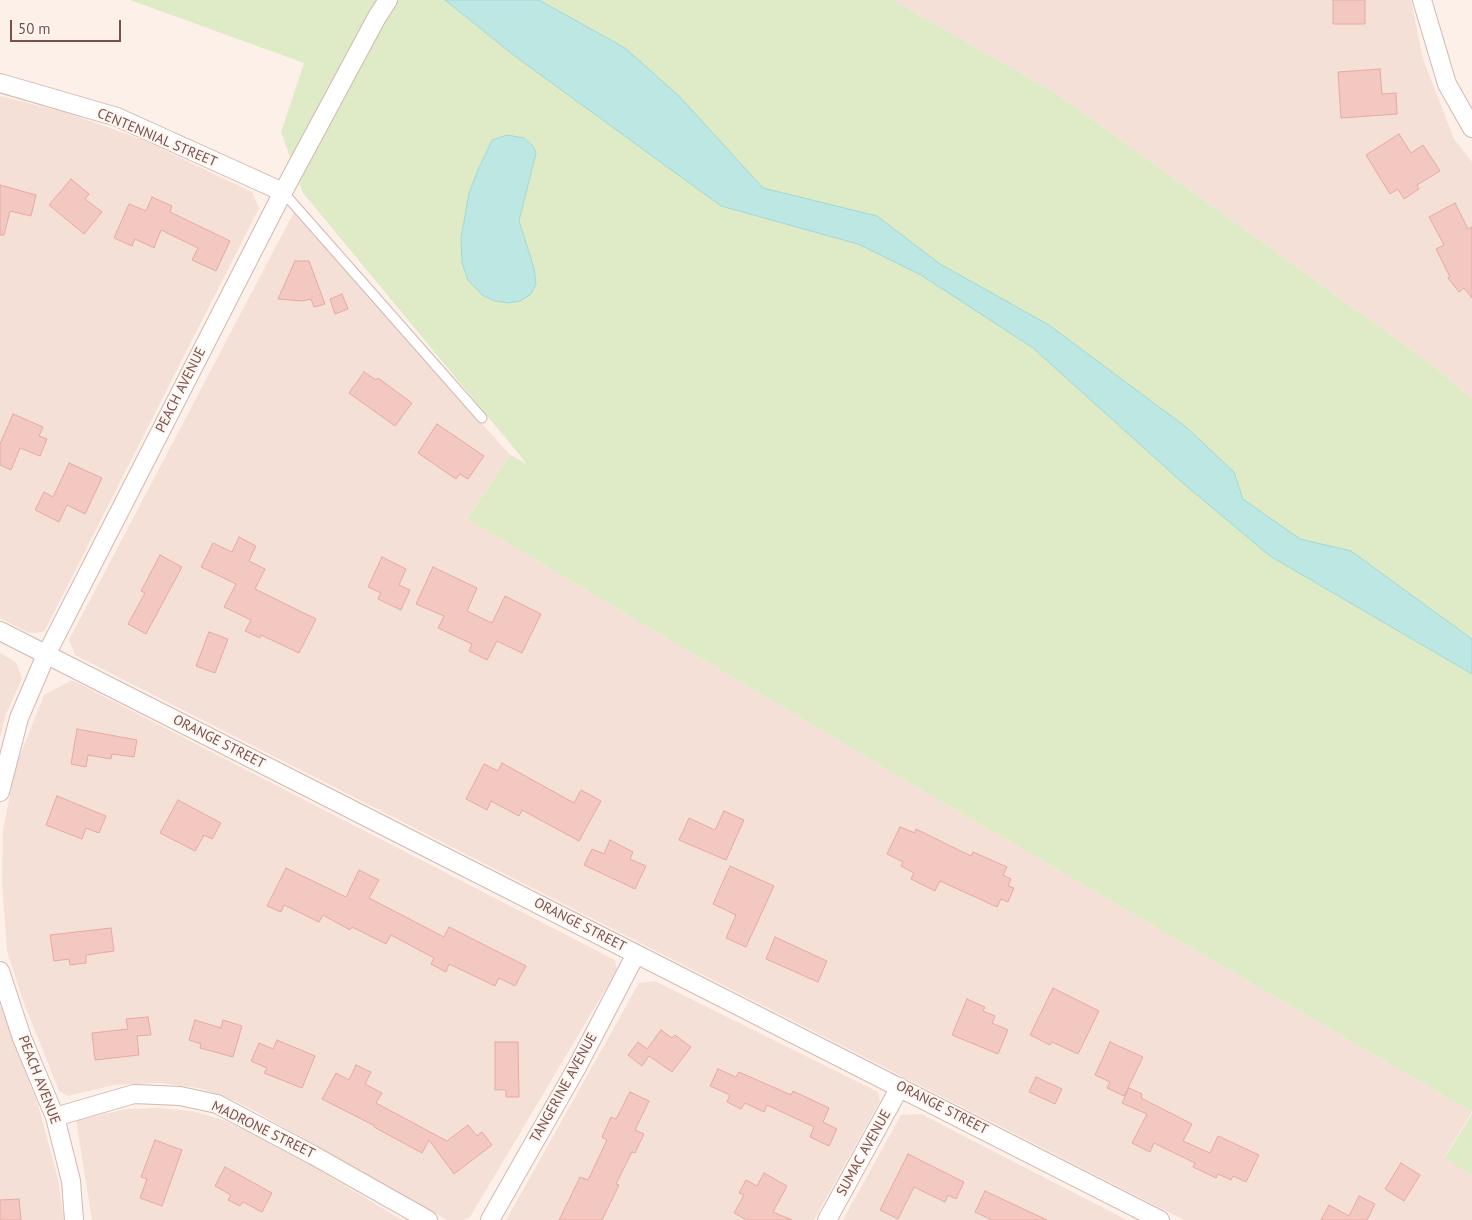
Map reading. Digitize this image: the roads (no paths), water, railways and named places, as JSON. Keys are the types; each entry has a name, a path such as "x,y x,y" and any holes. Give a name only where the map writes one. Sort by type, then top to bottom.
{"street":[{"name":"PEACH AVENUE","path":"0,792 19,718 46,655 283,192 388,0"},
{"path":"1422,0 1447,84 1472,128"},
{"name":"CENTENNIAL STREET","path":"0,83 116,117 283,192"},
{"name":"ORANGE STREET","path":"0,631 1160,1220"},
{"name":"TANGERINE AVENUE","path":"490,1220 577,1068 636,954"},
{"name":"PEACH AVENUE","path":"0,971 22,1038 56,1117 71,1181 74,1220"},
{"name":"SUMAC AVENUE","path":"827,1220 900,1087"},
{"name":"MADRONE STREET","path":"56,1117 134,1094 180,1096 217,1104 313,1155 428,1220"}],"lane":[{"path":"283,192 482,418"}],"water":[{"path":"445,0 539,0 625,48 679,96 763,188 877,216 940,264 1049,325 1186,427 1234,472 1243,499 1300,539 1351,551 1472,639 1472,674 1270,556 1184,484 1033,348 921,275 858,244 721,206 516,57"},
{"path":"507,135 524,138 533,146 536,153 519,221 534,268 536,284 531,294 520,301 509,303 495,301 482,295 468,280 462,263 461,238 469,193 478,170 492,140"}]}
